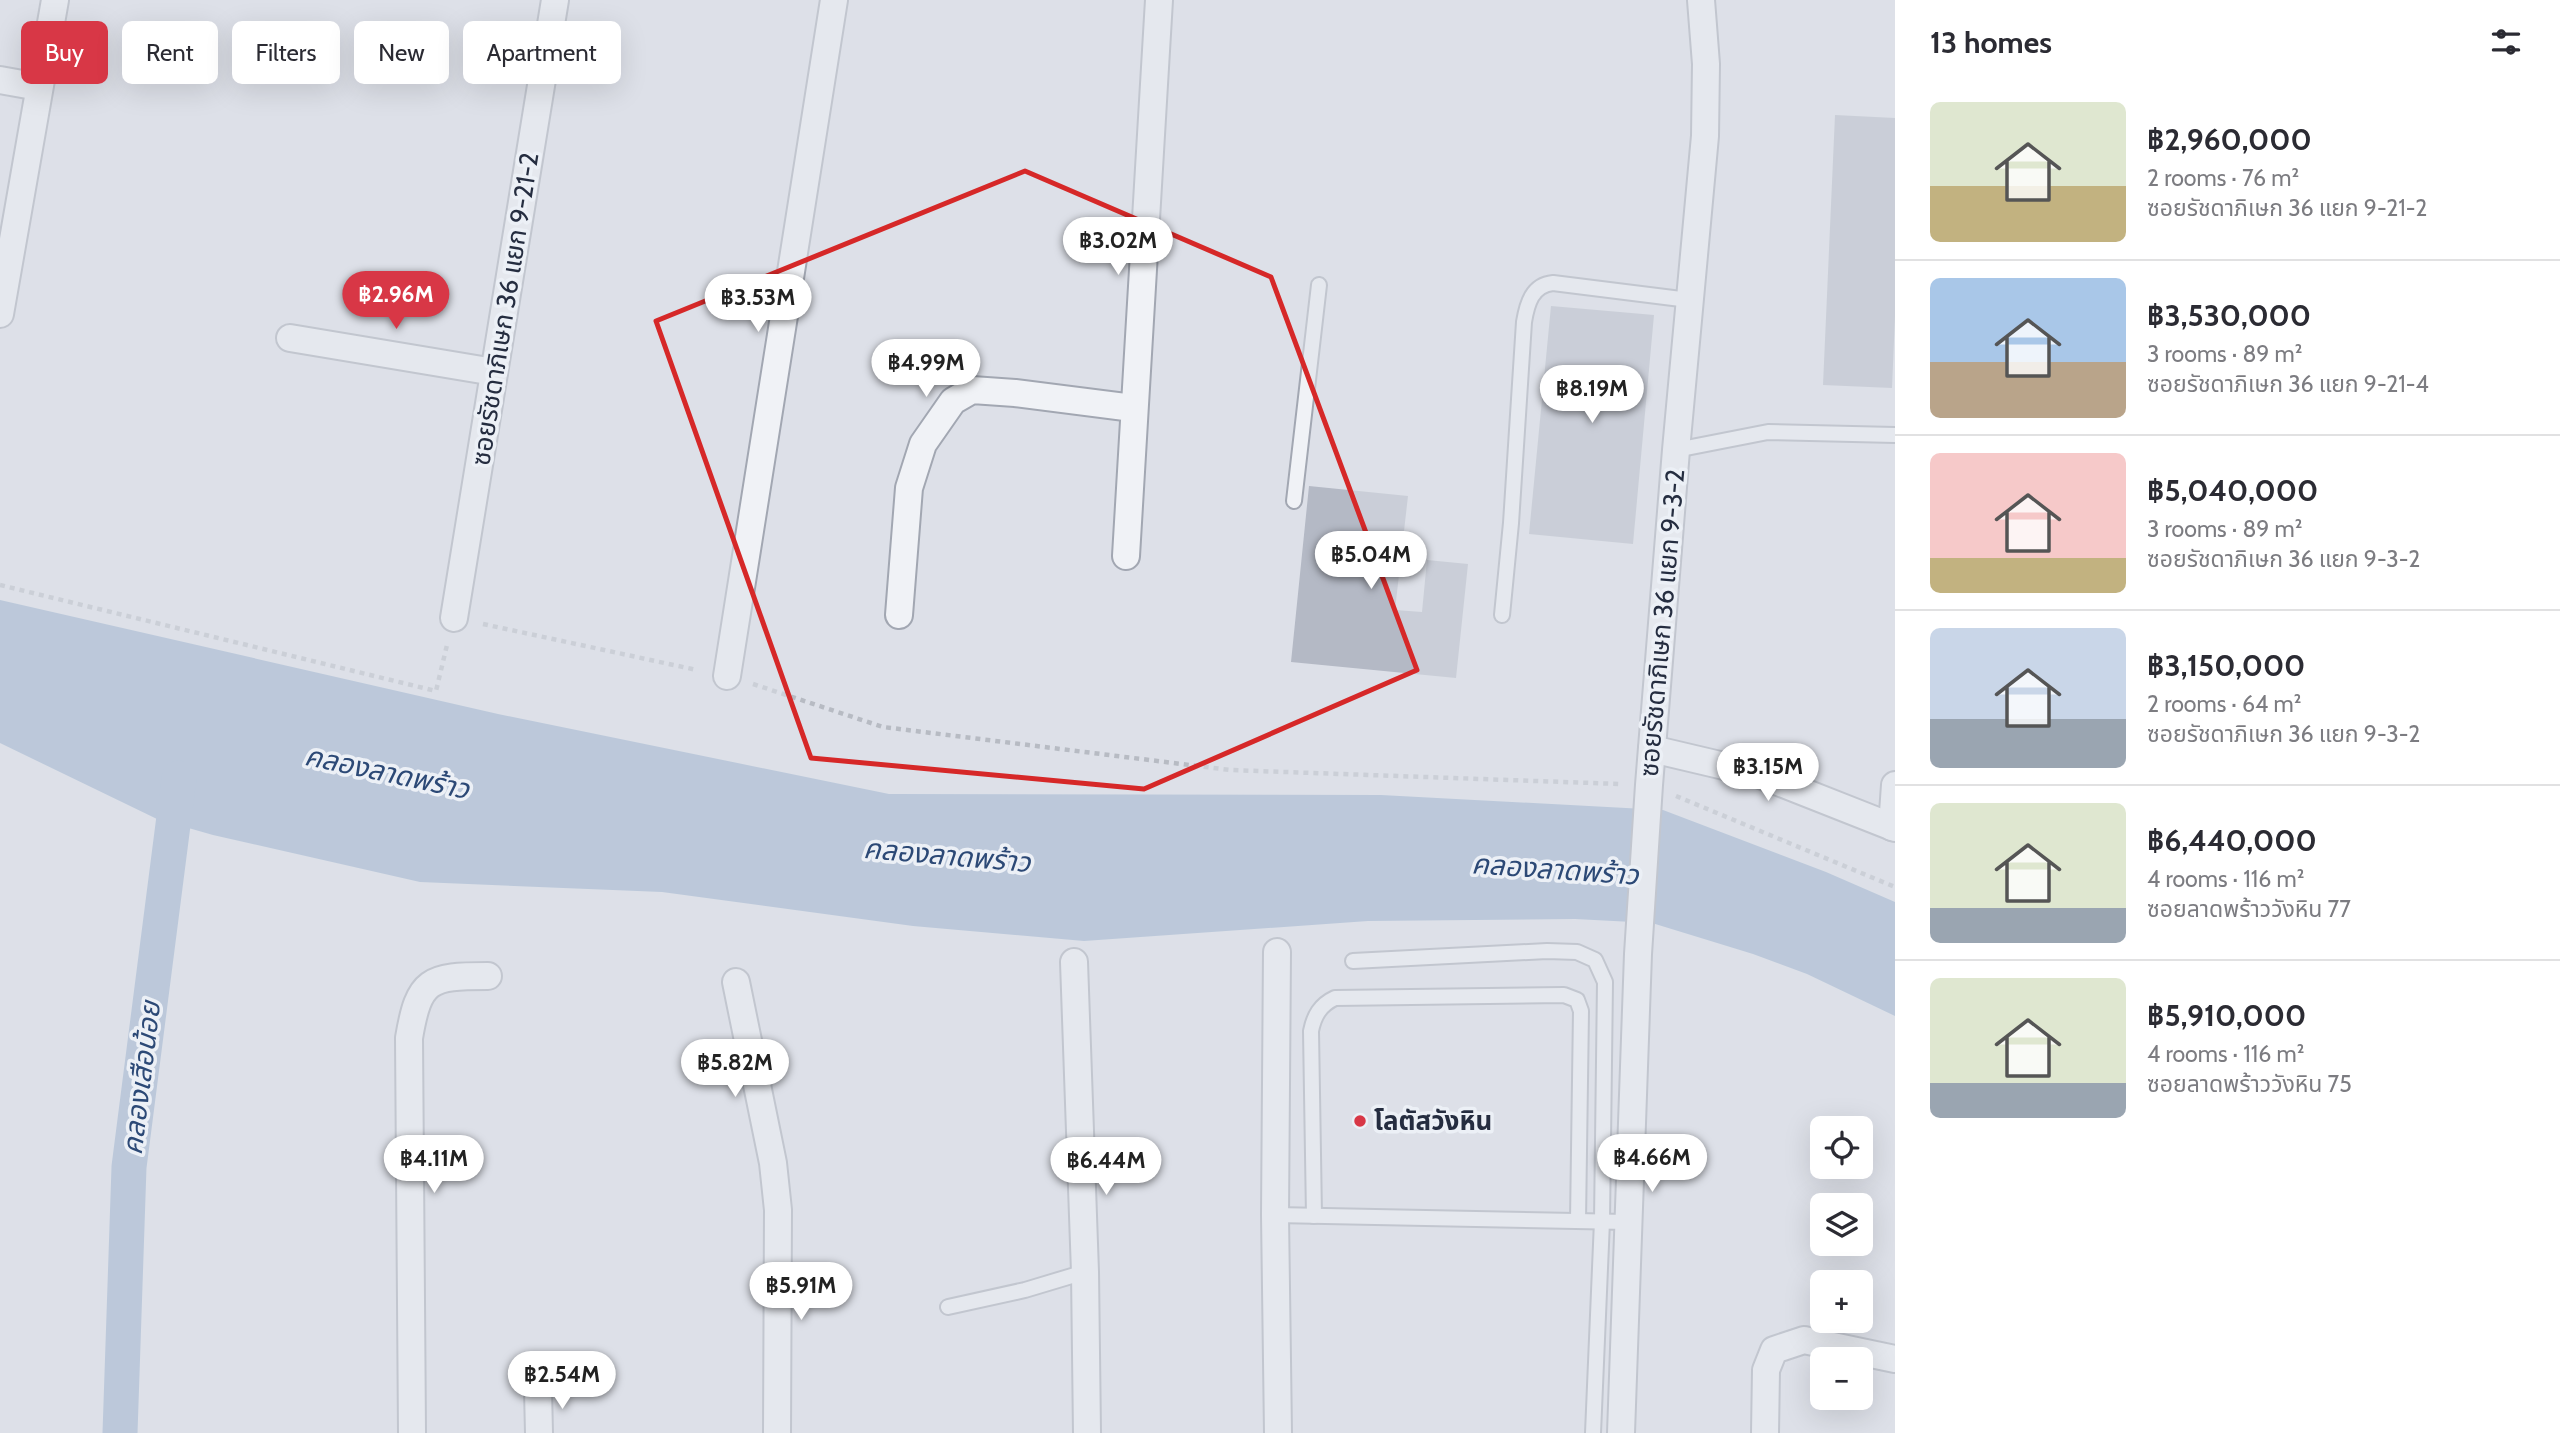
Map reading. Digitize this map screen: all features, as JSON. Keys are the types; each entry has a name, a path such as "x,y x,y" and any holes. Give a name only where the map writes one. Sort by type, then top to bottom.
{"street":[{"path":"0,314 6,241 55,0"},
{"name":"ซอยรัชดาภิเษก 36 แยก 9-21-2","path":"454,618 555,0"},
{"path":"727,676 834,0"},
{"path":"1126,556 1158,0"},
{"name":"ซอยรัชดาภิเษก 36 แยก 9-3-2","path":"1620,1433 1615,1221 1676,450 1705,136 1706,64 1701,0"},
{"path":"0,80 39,88"},
{"path":"290,338 494,372"},
{"path":"899,615 909,488 923,444 953,401 972,390 1133,408"},
{"path":"1652,749 1758,774 1894,828 1895,785"},
{"path":"1277,952 1275,1215 1278,1433"},
{"path":"1074,962 1085,1272 1087,1433"},
{"path":"412,1433 409,1038 413,1014 423,990 439,979 488,976"},
{"path":"736,982 773,1163 778,1210 777,1433"},
{"path":"1765,1433 1766,1370 1774,1350 1804,1340 1895,1359"},
{"path":"538,1390 539,1433"}],"lane":[{"path":"1502,615 1524,322 1531,297 1543,286 1553,283 1689,300"},
{"path":"1294,501 1319,285"},
{"path":"1676,450 1768,432 1895,435"},
{"path":"1353,961 1547,951 1577,952 1595,960 1605,982 1615,1221 1593,1433"},
{"path":"1314,1216 1311,1031 1319,1010 1327,1002 1335,998 1564,995 1577,1000 1581,1011 1578,1221"},
{"path":"1275,1215 1615,1221"},
{"path":"947,1307 1025,1290 1085,1272"}],"path":[{"path":"0,586 436,691 454,618 727,676 883,727 1230,770 1649,796 1895,887"}],"highlighted area":[{"path":"1025,171 1271,277 1417,670 1144,789 811,758 656,321"}],"water":[{"name":"คลองลาดพร้าว","path":"0,600 498,714 889,794 1381,795 1663,810 1826,872 1895,902 1895,1016 1807,974 1753,954 1652,923 1575,919 1368,921 1084,941 913,926 662,892 420,882 213,835 157,819 0,743"}],"building":[{"path":"1835,115 1895,118 1895,317 1892,388 1823,385"},
{"path":"1551,306 1654,315 1633,544 1529,534"},
{"path":"1309,486 1408,496 1395,610 1422,612 1427,560 1468,564 1456,678 1291,662"}],"waterway":[{"name":"คลองเสือน้อย","path":"120,1433 129,1167 179,778"}],"place":[{"name":"โลตัสวังหิน","path":"1360,1121"}]}
